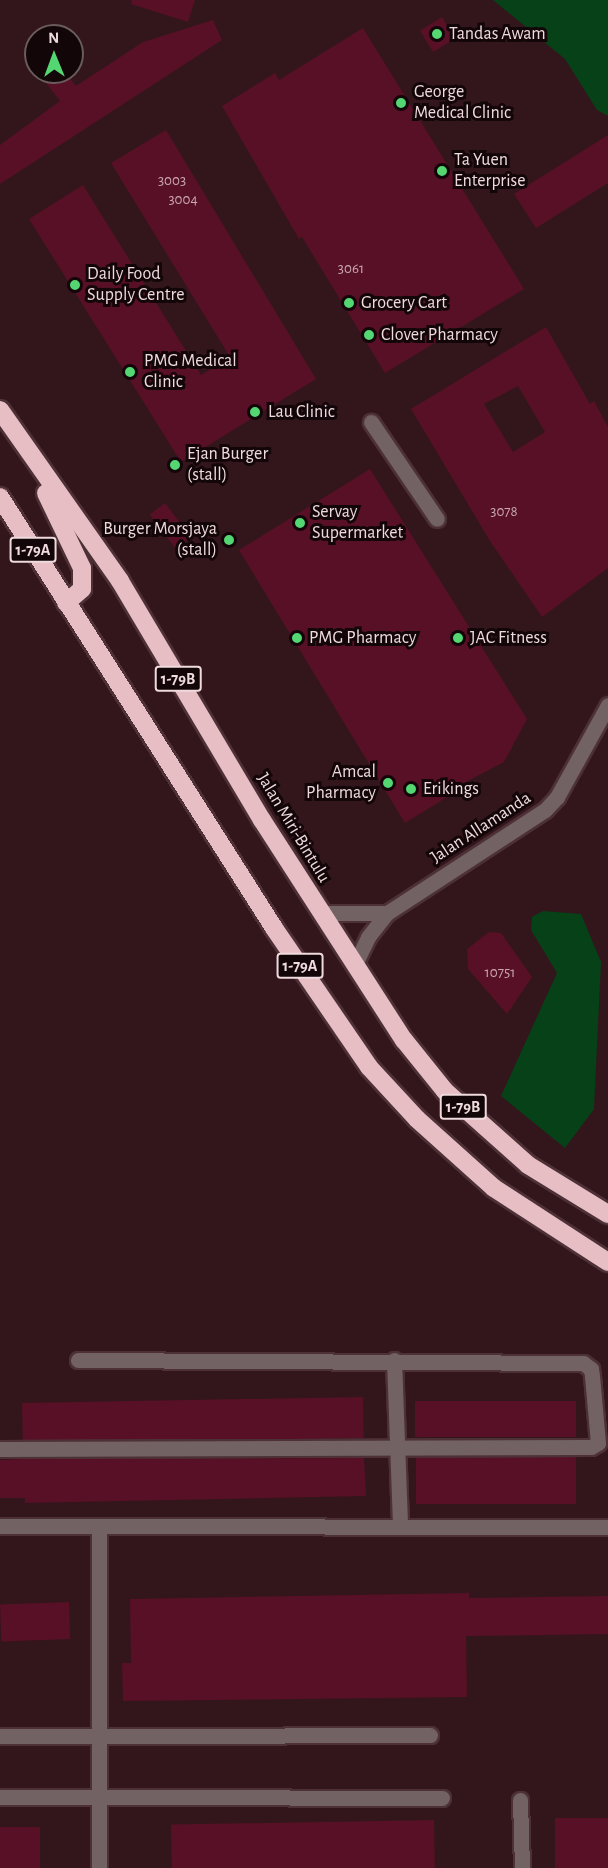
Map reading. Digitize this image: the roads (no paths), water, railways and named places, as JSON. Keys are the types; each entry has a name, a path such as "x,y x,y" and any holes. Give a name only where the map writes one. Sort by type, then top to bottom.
{"highway":[{"name":"Jalan Miri-Bintulu","path":"0,410 26,451 120,580 321,913 404,1040 445,1091 528,1165 608,1214"},
{"path":"26,451 82,568 82,589 66,603"},
{"name":"1-79A","path":"0,497 66,603 369,1067 417,1119 494,1188 608,1262"}],"street":[{"path":"371,422 437,519"},
{"name":"Jalan Allamanda","path":"355,964 368,937 387,913 545,810 557,797 608,705"},
{"path":"321,913 387,913"},
{"path":"0,1449 395,1445 591,1447 598,1443 591,1369 583,1364 394,1360 78,1360"},
{"path":"394,1360 395,1445 400,1524"},
{"path":"0,1526 400,1524 608,1527"},
{"path":"99,1526 96,1736 99,1868"},
{"path":"0,1736 430,1735"},
{"path":"0,1797 97,1795 442,1798"},
{"path":"520,1800 522,1868"}],"place":[{"name":"Tandas Awam","path":"437,34"},
{"name":"George Medical Clinic","path":"401,103"},
{"name":"Ta Yuen Enterprise","path":"442,171"},
{"name":"Daily Food Supply Centre","path":"75,285"},
{"name":"Grocery Cart","path":"349,303"},
{"name":"Clover Pharmacy","path":"369,335"},
{"name":"PMG Medical Clinic","path":"130,372"},
{"name":"Lau Clinic","path":"255,412"},
{"name":"Ejan Burger (stall)","path":"175,465"},
{"name":"Servay Supermarket","path":"300,523"},
{"name":"Burger Morsjaya (stall)","path":"229,540"},
{"name":"PMG Pharmacy","path":"297,638"},
{"name":"JAC Fitness","path":"458,638"},
{"name":"Amcal Pharmacy","path":"388,783"},
{"name":"Erikings","path":"411,789"}]}
